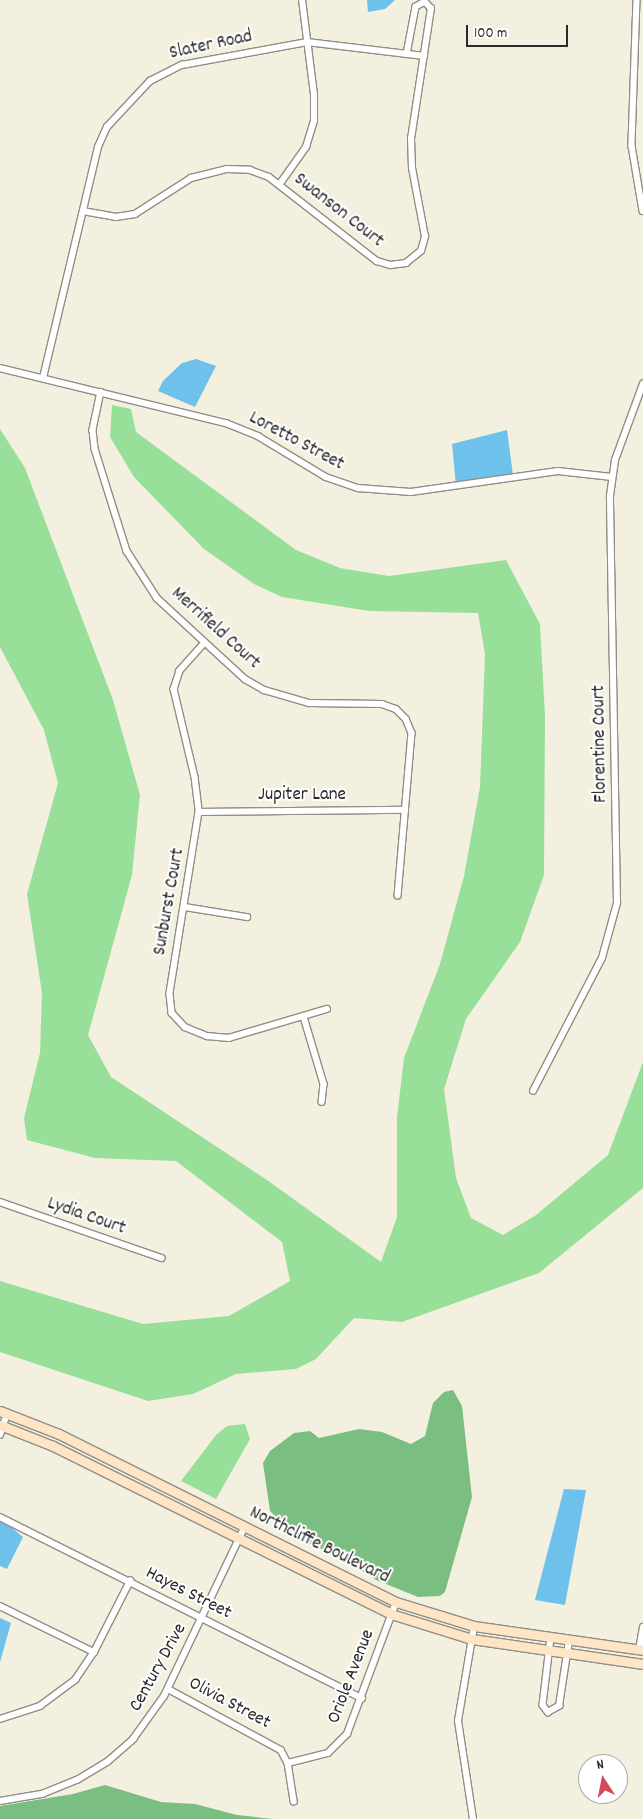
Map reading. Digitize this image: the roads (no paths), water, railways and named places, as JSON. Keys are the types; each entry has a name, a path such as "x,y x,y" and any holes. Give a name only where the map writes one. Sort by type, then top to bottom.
{"main road":[{"name":"Northcliffe Boulevard","path":"3,1412 58,1434 396,1602 474,1626 641,1650"},
{"name":"Northcliffe Boulevard","path":"1,1428 53,1446 391,1614 472,1639 550,1652 643,1664"}],"street":[{"path":"279,185 306,147 314,121 314,95 302,0"},
{"path":"637,0 632,146 643,212"},
{"name":"Swanson Court","path":"82,211 116,218 135,214 191,178 227,168 262,174 377,261 399,265 417,256 424,244 425,229 412,168 411,139 431,9 426,2 416,7 407,54"},
{"name":"Slater Road","path":"44,378 82,211 102,136 150,81 182,65 307,42 424,56"},
{"name":"Loretto Street","path":"0,368 234,426 326,477 375,491 412,492 558,471 612,477"},
{"name":"Florentine Court","path":"533,1091 602,958 617,903 612,477 620,442 643,384"},
{"name":"Merrifield Court","path":"101,392 93,430 95,449 124,543 136,567 157,598 244,679 280,696 309,703 382,704 402,714 412,733 398,895"},
{"name":"Sunburst Court","path":"205,642 180,671 174,688 196,777 199,812 170,999 172,1012 179,1023 207,1036 229,1038 327,1010"},
{"name":"Jupiter Lane","path":"199,812 405,810"},
{"path":"185,907 246,917"},
{"path":"304,1017 324,1084 322,1102"},
{"name":"Lydia Court","path":"0,1202 162,1258"},
{"path":"1,1428 3,1412"},
{"name":"Hayes Street","path":"0,1517 362,1698"},
{"name":"Century Drive","path":"0,1801 42,1794 92,1772 133,1739 168,1689 244,1528"},
{"path":"0,1718 26,1712 52,1699 75,1680 94,1652 130,1581"},
{"name":"Oriole Avenue","path":"288,1763 320,1756 335,1748 347,1734 362,1698 396,1602"},
{"path":"0,1606 94,1652"},
{"path":"473,1819 458,1721 474,1626"},
{"path":"641,1650 643,1627"},
{"path":"551,1638 543,1705 548,1712 560,1706 569,1641"},
{"name":"Olivia Street","path":"168,1689 275,1745 288,1763"},
{"path":"288,1763 294,1802"}],"water":[{"path":"367,0 395,0 385,9 368,12"},
{"path":"196,359 216,366 195,407 158,391 163,381 182,363"},
{"path":"507,430 513,475 456,486 452,444"},
{"path":"564,1489 586,1490 565,1605 535,1600"},
{"path":"0,1518 23,1537 7,1569 0,1566"},
{"path":"0,1618 11,1623 0,1662"}]}
